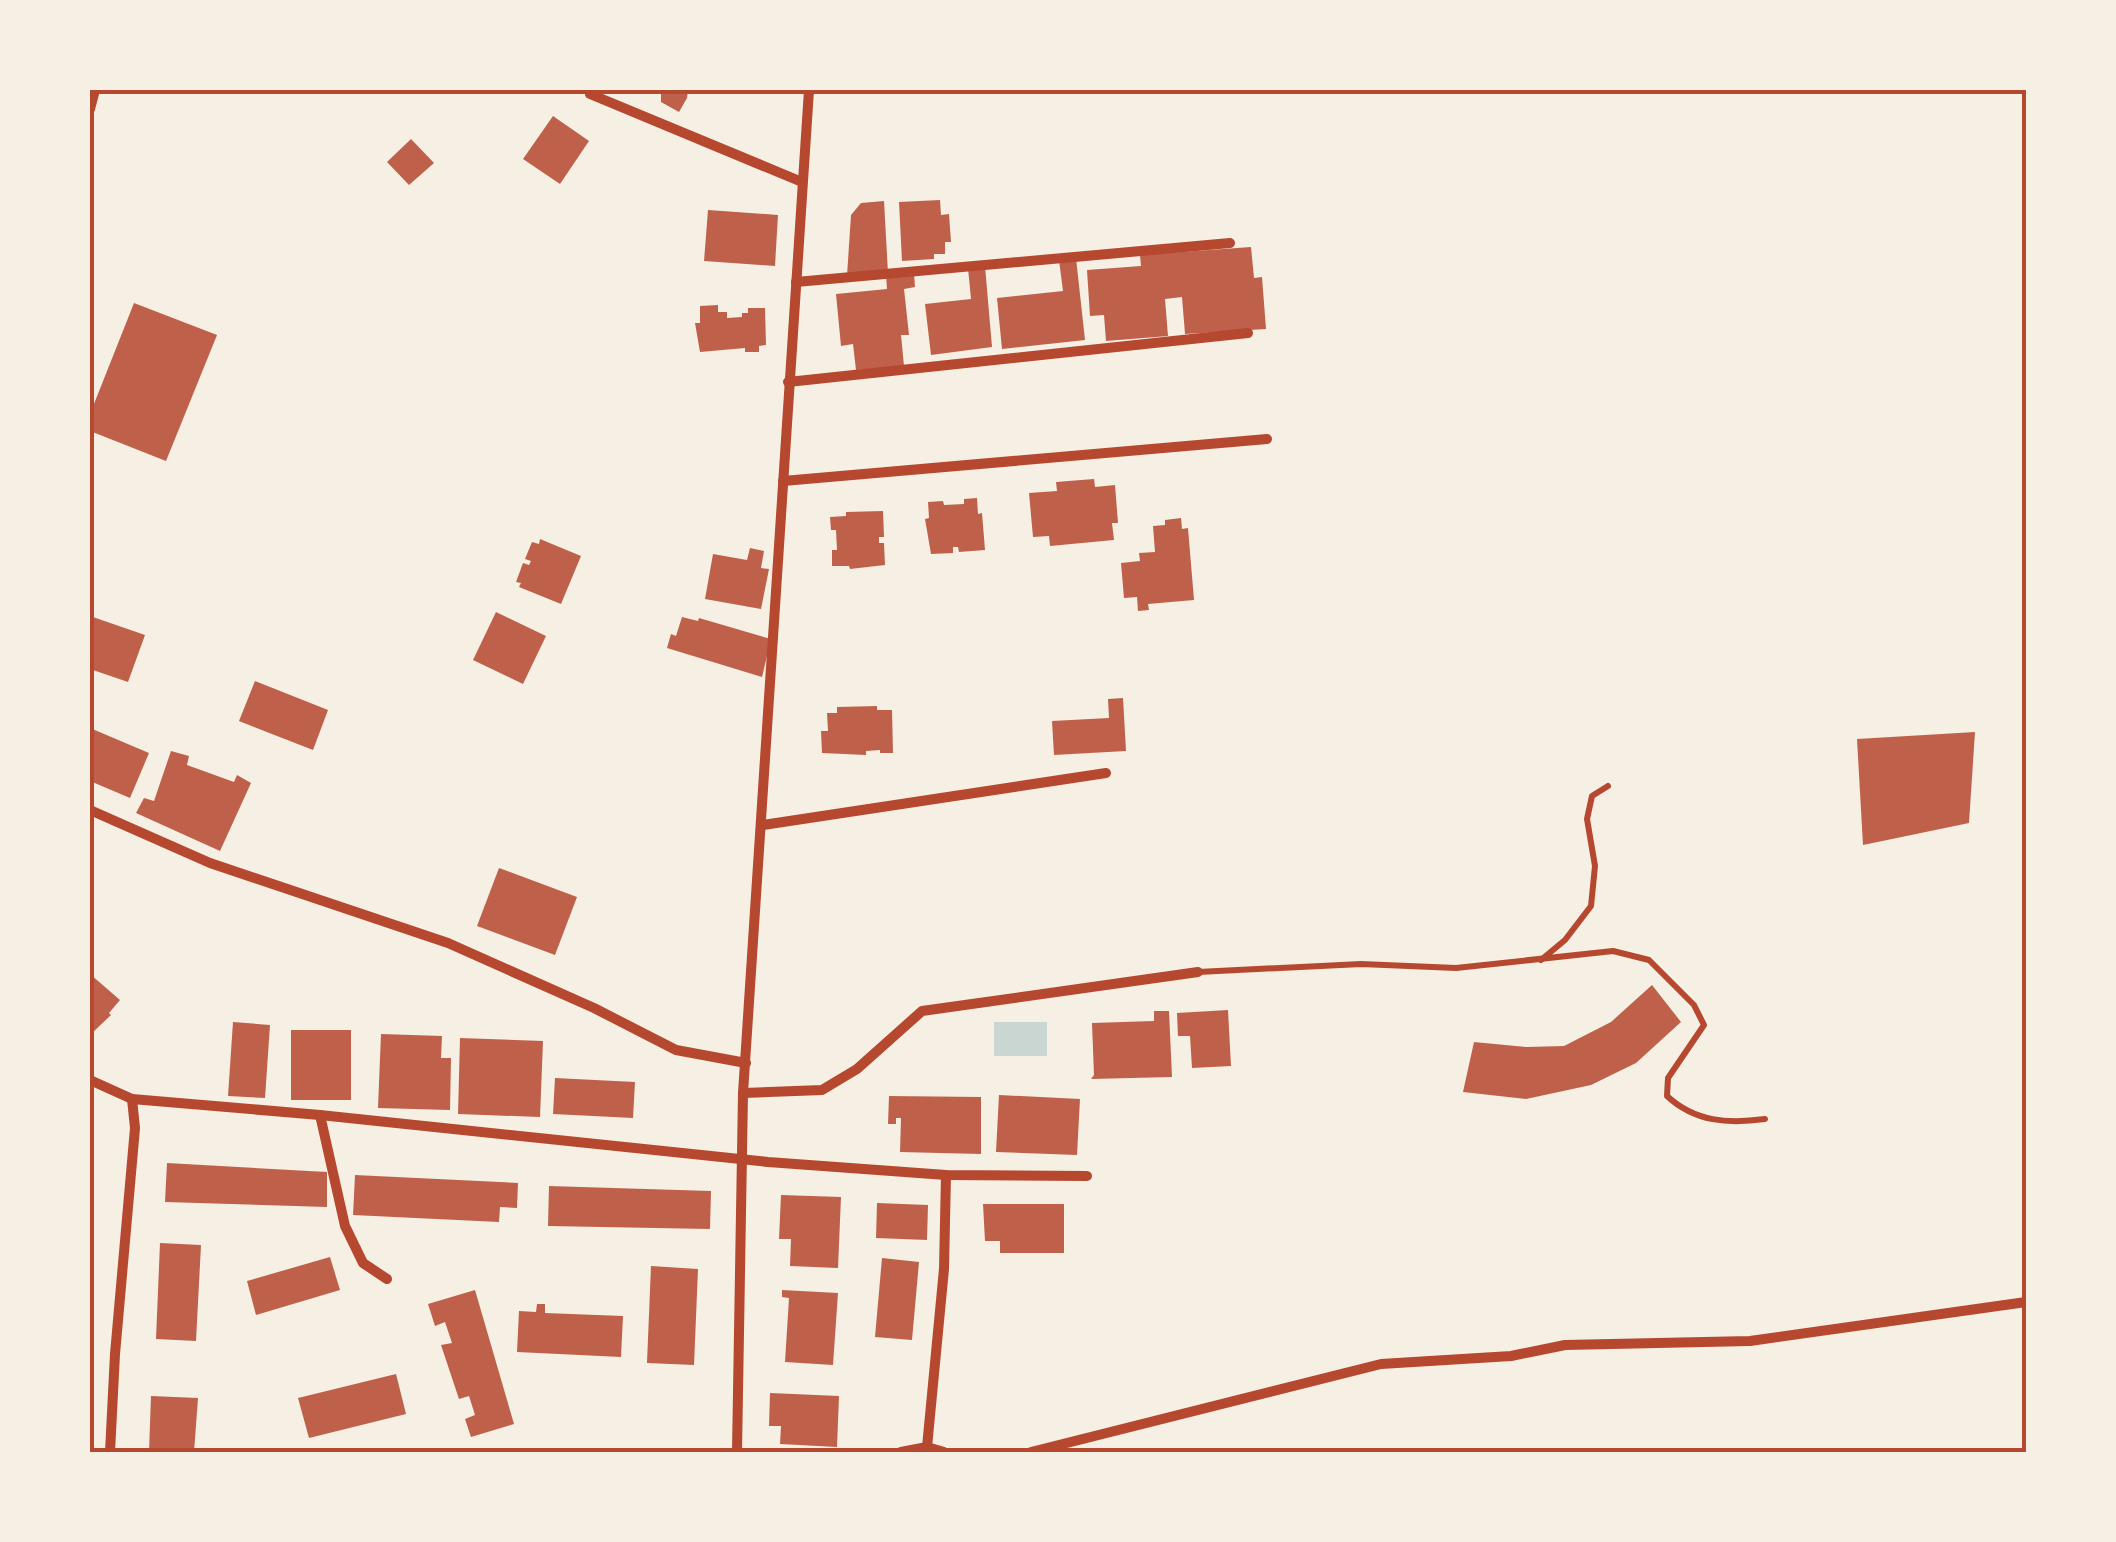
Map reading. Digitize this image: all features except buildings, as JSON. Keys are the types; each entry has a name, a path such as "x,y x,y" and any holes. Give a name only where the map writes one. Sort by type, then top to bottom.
{"street":[{"path":"90,109 95,90"},
{"path":"737,1452 744,1093 810,90"},
{"path":"590,94 802,182"},
{"path":"796,282 1230,242"},
{"path":"788,382 1248,333"},
{"path":"783,481 1267,439"},
{"path":"764,825 1106,774"},
{"path":"90,810 210,863 448,943 594,1008 676,1050 746,1063"},
{"path":"744,1093 822,1090 858,1069 922,1012 1198,972"},
{"path":"90,1080 132,1099 741,1158 946,1175 1086,1176"},
{"path":"110,1452 114,1354 135,1128 132,1099"},
{"path":"320,1115 345,1226 363,1263 387,1279"},
{"path":"928,1447 944,1269 946,1175"},
{"path":"1031,1452 1381,1364 1512,1356 1566,1345 1750,1341 2026,1302"},
{"path":"901,1452 928,1447 944,1452"}],"lane":[{"path":"1540,960 1566,940 1592,906 1595,866 1587,819 1592,796 1608,786"},
{"path":"1198,972 1361,964 1456,968 1614,950 1649,960 1694,1006 1704,1025 1668,1078 1666,1096 1698,1117 1738,1123 1765,1119"}],"shaded area":[{"path":"994,1022 1047,1022 1047,1056 994,1056"}]}
